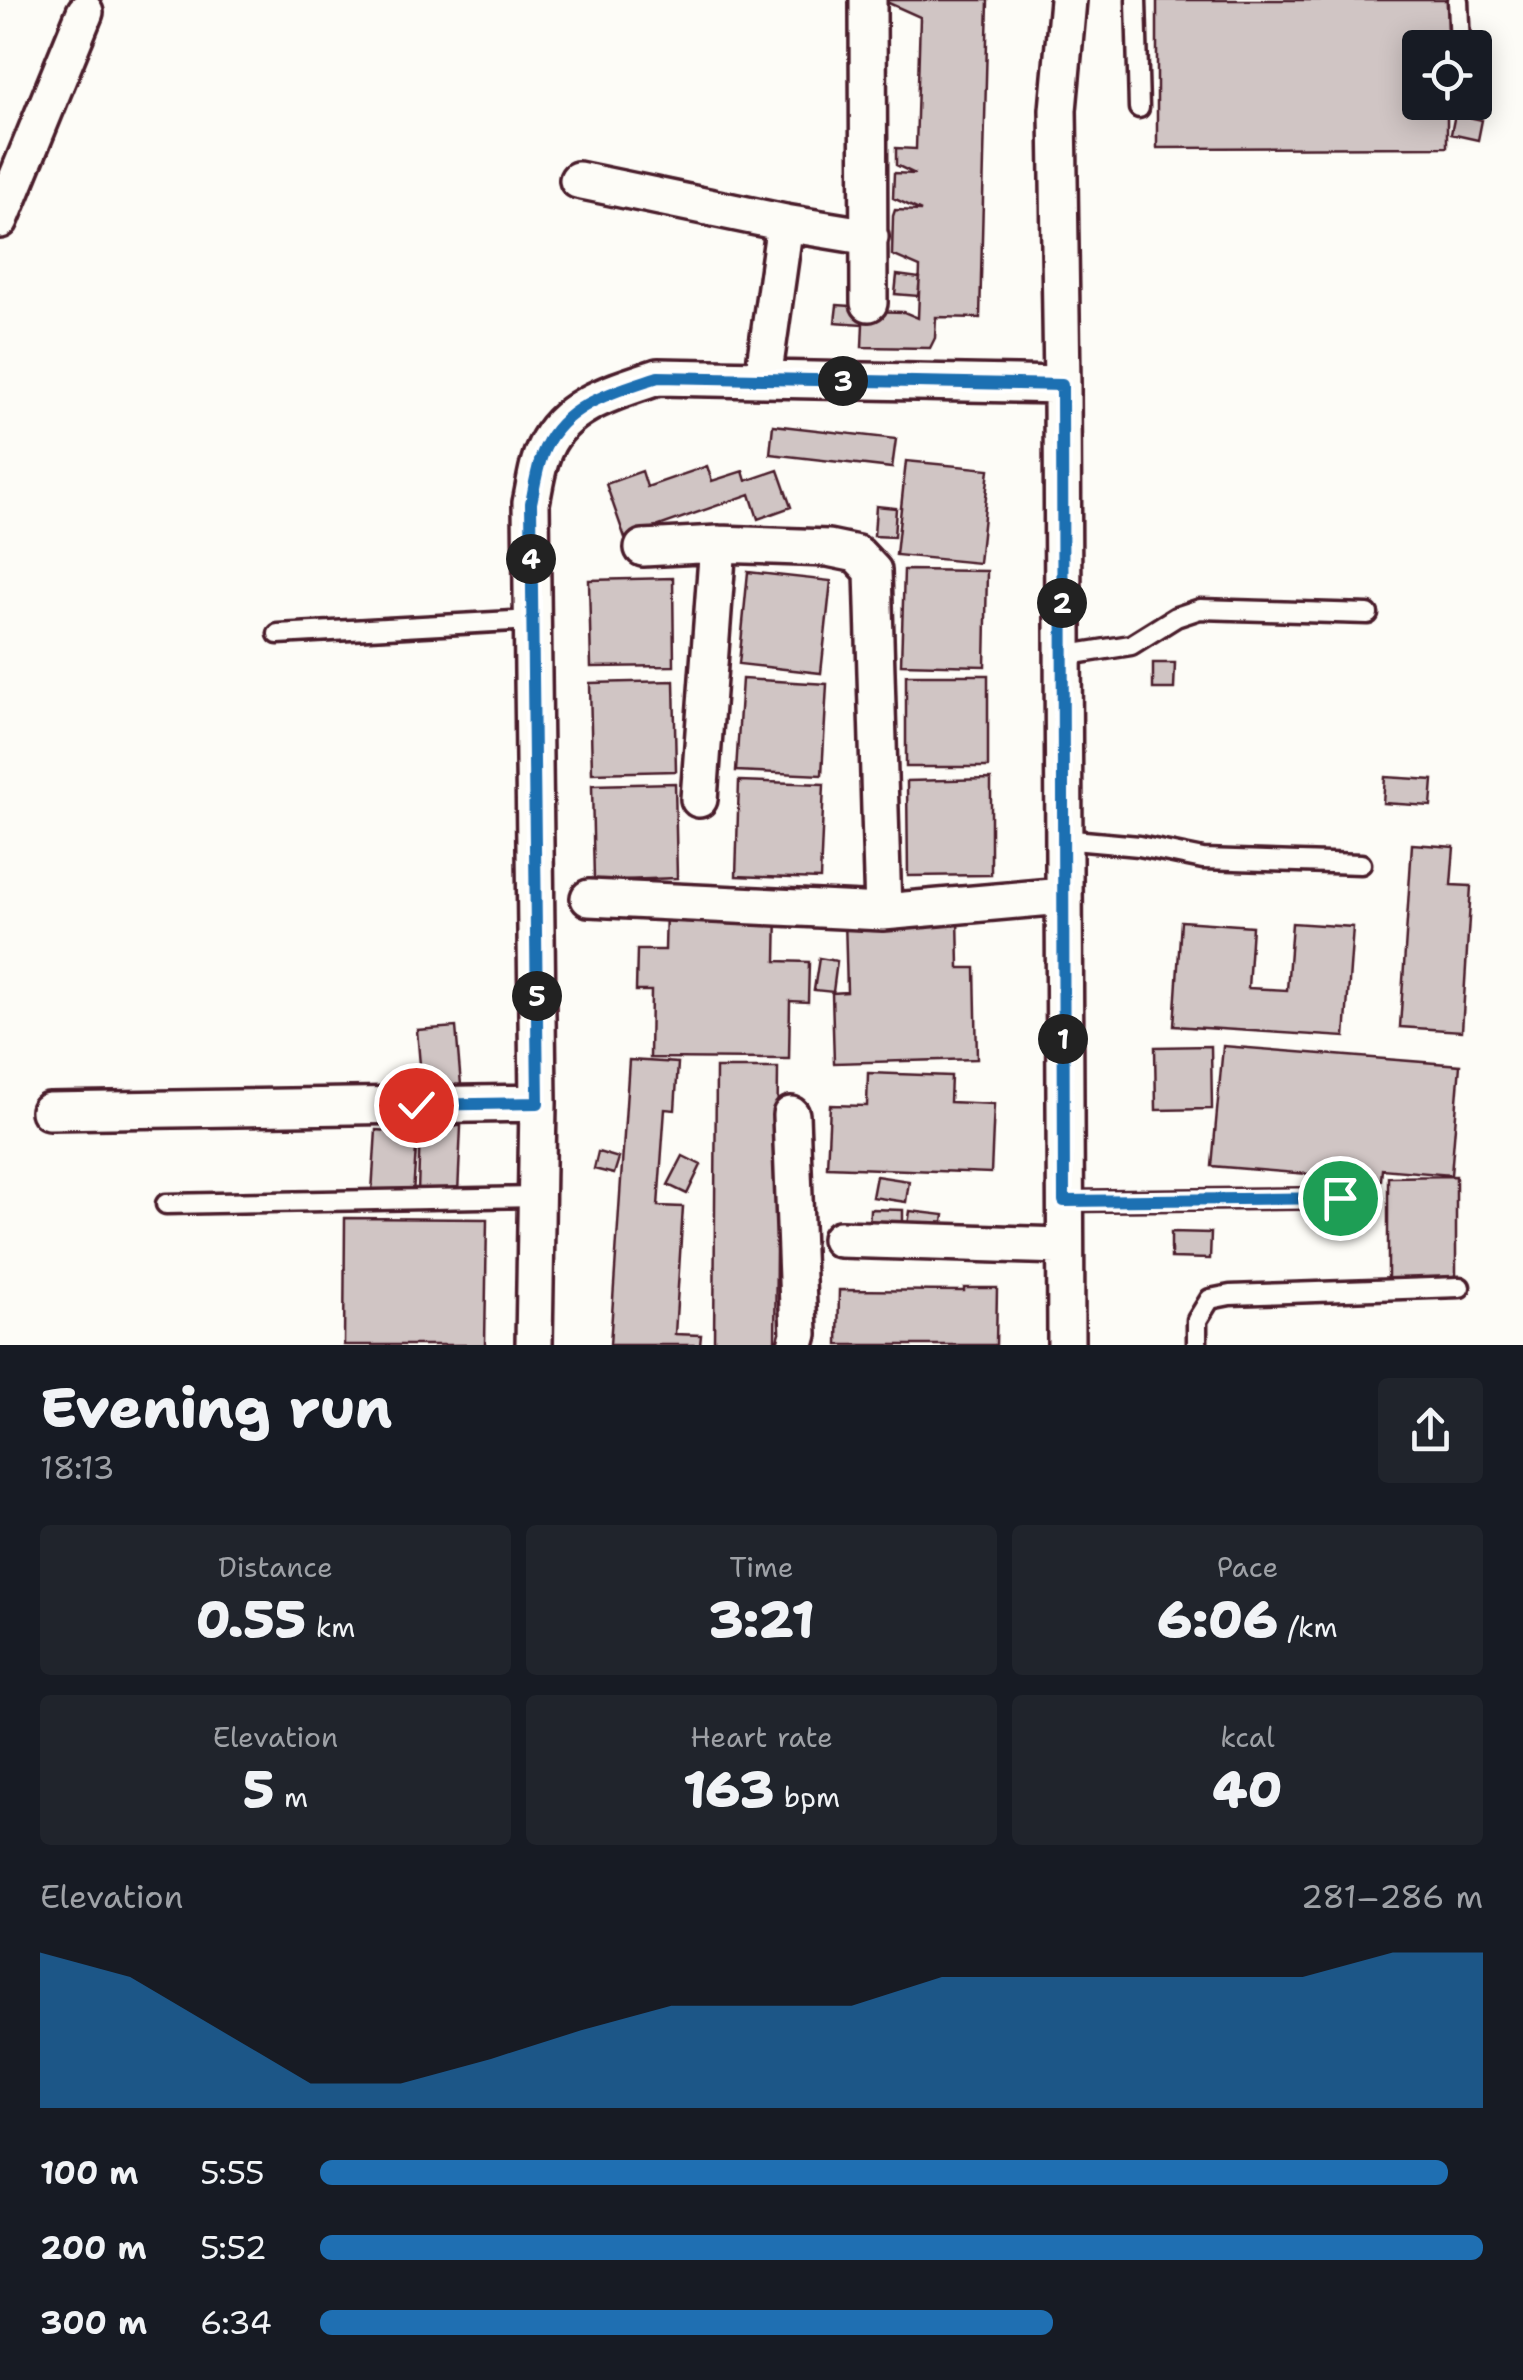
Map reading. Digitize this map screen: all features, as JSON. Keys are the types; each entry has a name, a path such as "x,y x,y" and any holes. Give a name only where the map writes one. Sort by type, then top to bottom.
{"street":[{"path":"868,0 870,302"},
{"path":"1066,1345 1058,110 1068,0"},
{"path":"0,220 85,12"},
{"path":"578,180 870,238"},
{"path":"763,380 785,224"},
{"path":"534,1345 538,1103 531,503 544,449 564,418 611,392 658,377 1062,385"},
{"path":"699,799 718,544"},
{"path":"644,548 718,544 828,548 857,554 872,570 883,912"},
{"path":"589,898 883,912 1062,896"},
{"path":"49,1111 538,1103"},
{"path":"791,1114 799,1334 796,1345"},
{"path":"840,1239 1064,1246"}],"lane":[{"path":"1136,0 1139,108"},
{"path":"1458,0 1459,30"},
{"path":"1062,656 1131,645 1176,617 1200,610 1368,614"},
{"path":"278,634 532,620"},
{"path":"1062,839 1139,846 1203,859 1361,864"},
{"path":"166,1204 537,1198"},
{"path":"1064,1201 1340,1198"},
{"path":"1197,1345 1197,1320 1210,1300 1230,1294 1460,1287"}],"building":[{"path":"882,0 988,0 980,318 936,317 935,338 930,348 862,347 863,323 869,311 904,312 918,318 920,267 892,255 895,210 921,211 893,198 894,173 915,174 896,165 896,148 916,149 920,17"},
{"path":"1157,0 1448,0 1448,30 1402,30 1402,120 1447,120 1447,147 1157,148"},
{"path":"1454,120 1482,120 1478,140 1451,134"},
{"path":"897,275 920,278 918,296 895,294"},
{"path":"837,305 864,307 862,324 835,322"},
{"path":"773,425 896,439 892,468 770,454"},
{"path":"906,461 989,469 979,563 896,555"},
{"path":"707,466 712,481 743,471 746,481 778,470 791,507 758,519 750,494 625,538 606,484 642,471 647,487"},
{"path":"876,506 896,508 894,537 874,536"},
{"path":"904,570 987,571 985,666 901,664"},
{"path":"748,572 831,581 821,673 739,664"},
{"path":"673,578 674,666 591,667 589,580"},
{"path":"1153,663 1175,663 1174,689 1153,689"},
{"path":"906,675 988,675 988,767 906,767"},
{"path":"742,679 827,684 822,775 736,771"},
{"path":"674,681 676,771 592,773 590,683"},
{"path":"1385,777 1433,780 1431,806 1383,803"},
{"path":"991,779 991,875 908,876 907,781"},
{"path":"739,781 824,784 820,879 736,876"},
{"path":"675,783 677,878 594,881 592,785"},
{"path":"1412,844 1454,847 1451,885 1471,886 1462,1031 1400,1027"},
{"path":"666,909 777,911 776,961 809,962 808,1002 790,1001 789,1059 650,1058 651,991 636,991 637,950 665,950"},
{"path":"958,915 959,968 975,968 977,1059 834,1063 832,993 847,992 845,918"},
{"path":"1181,921 1252,926 1248,988 1287,990 1292,923 1353,927 1345,1037 1174,1026"},
{"path":"819,958 837,961 833,992 814,990"},
{"path":"456,1027 461,1085 422,1088 417,1030"},
{"path":"1211,1046 1212,1109 1156,1110 1155,1047"},
{"path":"1223,1046 1460,1065 1451,1175 1382,1169 1381,1180 1212,1166"},
{"path":"629,1060 678,1063 675,1110 665,1109 658,1206 683,1207 675,1334 701,1335 700,1345 610,1345"},
{"path":"716,1068 778,1068 775,1345 714,1345"},
{"path":"868,1073 951,1076 950,1102 994,1104 991,1173 827,1167 830,1105 867,1106"},
{"path":"420,1125 461,1126 458,1194 418,1193"},
{"path":"376,1130 417,1133 413,1194 372,1192"},
{"path":"598,1152 619,1158 614,1174 594,1169"},
{"path":"683,1156 701,1165 687,1194 668,1185"},
{"path":"876,1176 909,1181 906,1202 872,1197"},
{"path":"1456,1176 1456,1281 1388,1281 1388,1177"},
{"path":"870,1209 903,1210 903,1234 869,1233"},
{"path":"910,1211 944,1215 941,1236 907,1232"},
{"path":"345,1218 487,1219 485,1345 344,1345"},
{"path":"1171,1232 1211,1233 1210,1259 1171,1258"},
{"path":"997,1288 996,1345 838,1345 839,1290"}],"route":[{"path":"416,1105 538,1103 531,503 544,449 564,418 611,392 658,377 1062,385 1064,1201 1340,1198"}]}
